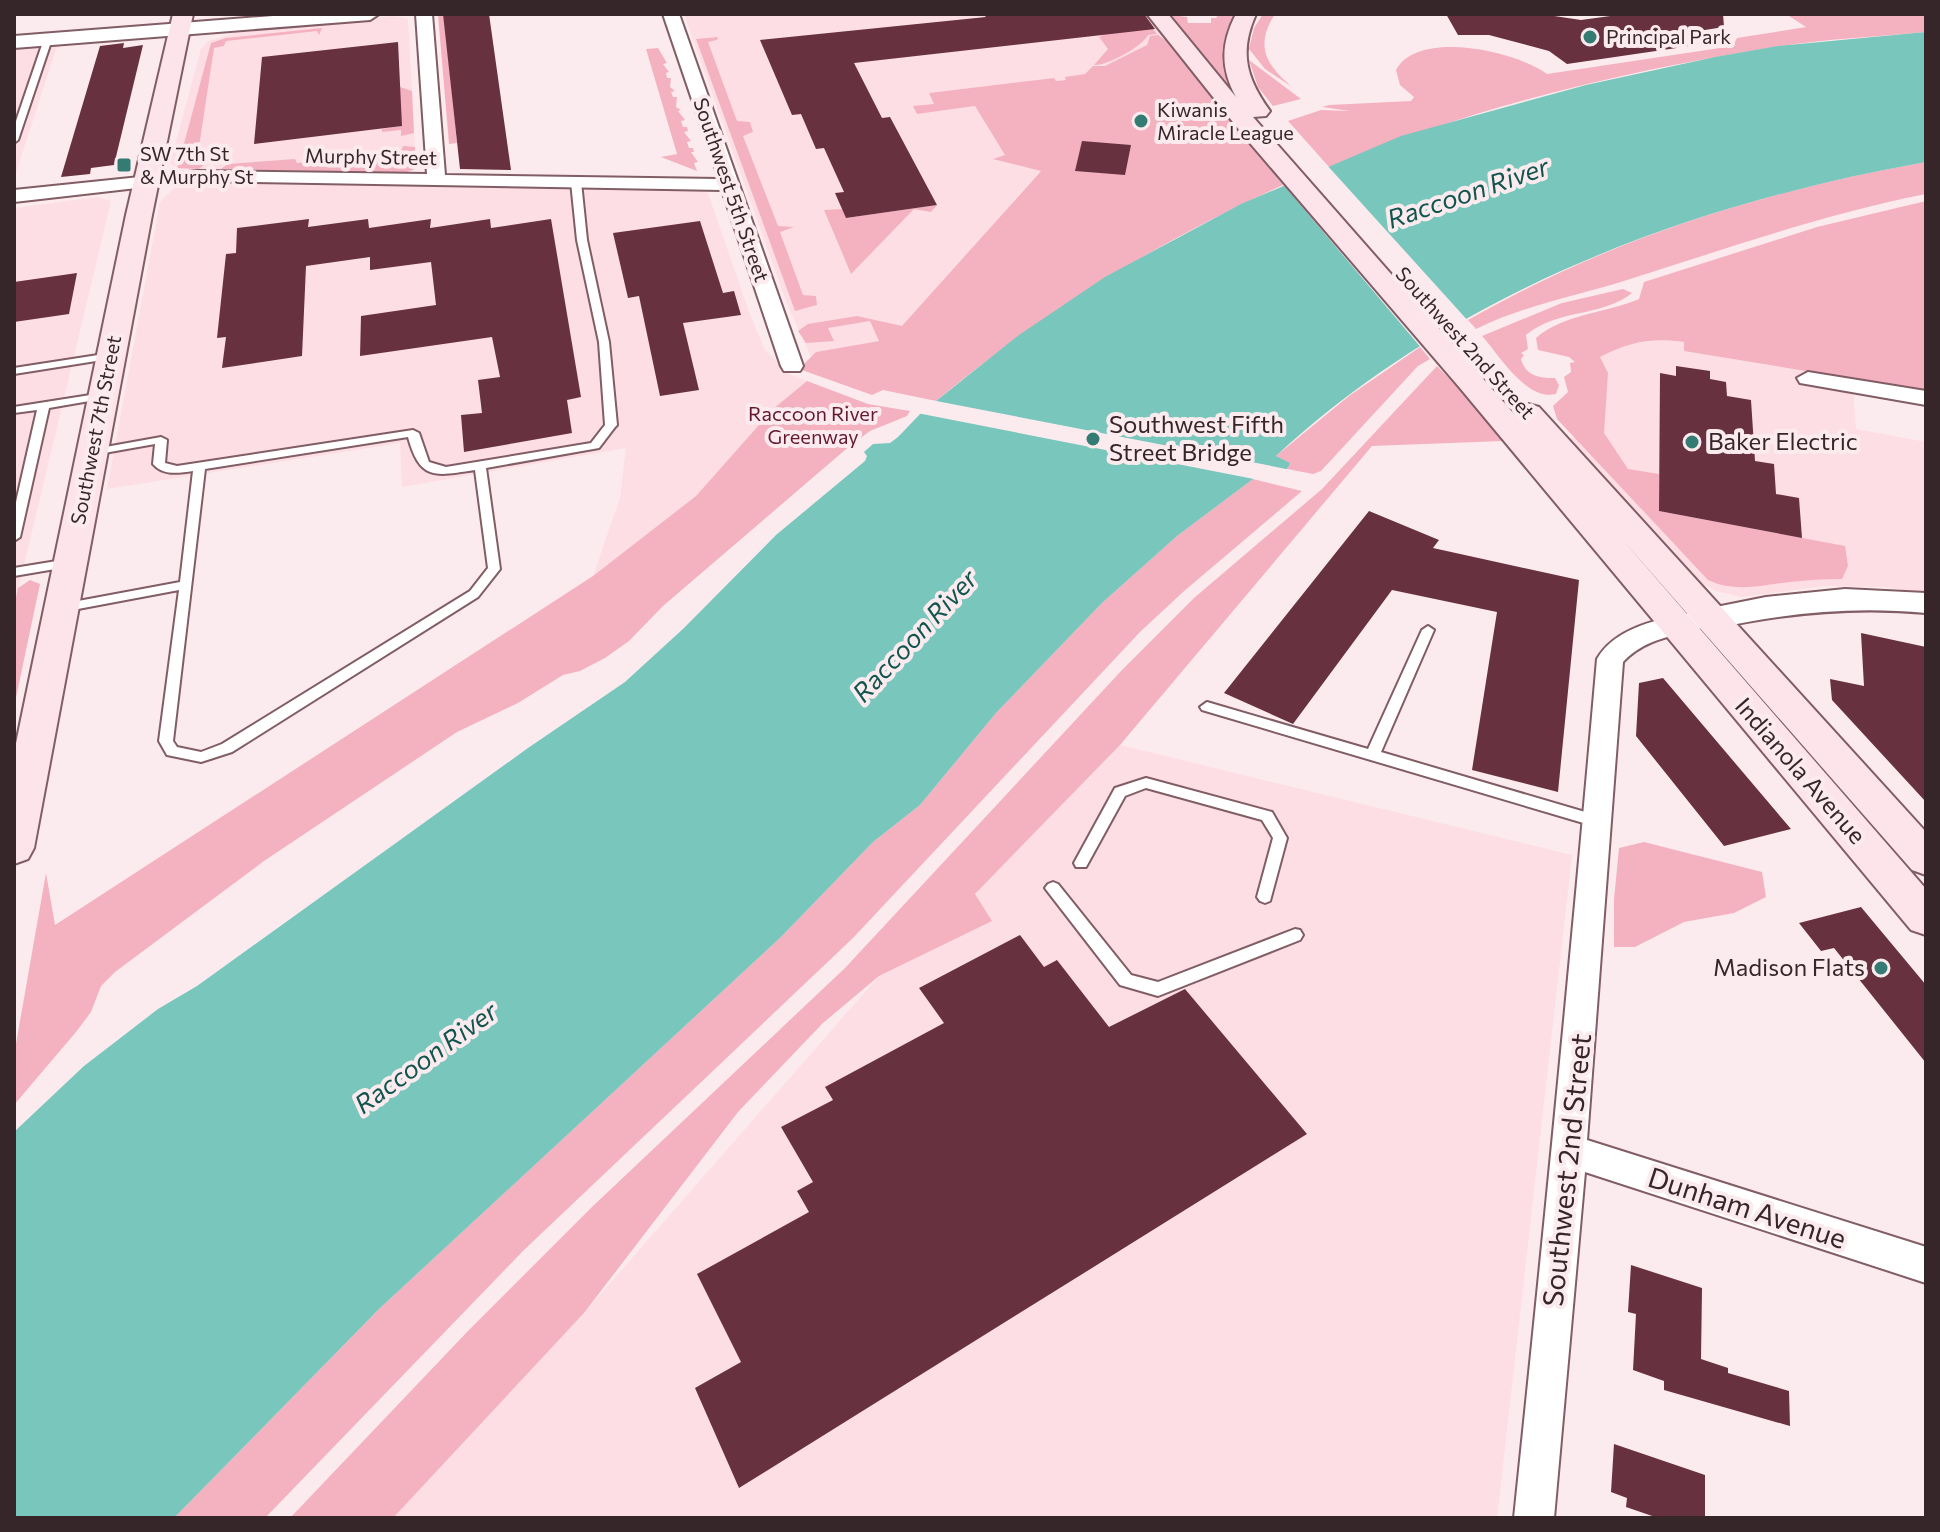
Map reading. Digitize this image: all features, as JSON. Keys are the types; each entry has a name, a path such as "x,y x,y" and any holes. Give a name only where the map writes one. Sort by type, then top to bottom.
{"main road":[{"path":"1157,14 1261,128"},
{"name":"Southwest 2nd Street","path":"1246,14 1232,47 1235,74 1253,105 1261,128 1479,376 1712,618"},
{"name":"Southwest 7th Street","path":"14,848 146,180 182,22"},
{"name":"Southwest 2nd Street","path":"1479,376 1674,625"},
{"name":"Indianola Avenue","path":"1712,618 1926,859"},
{"name":"Indianola Avenue","path":"1674,625 1926,918"}],"street":[{"path":"14,42 182,22 370,14"},
{"path":"424,14 436,180"},
{"name":"Southwest 5th Street","path":"671,14 792,366"},
{"name":"Murphy Street","path":"14,196 206,176 729,185"},
{"path":"1808,378 1926,398"},
{"path":"1712,618 1827,599 1874,598 1926,603"},
{"name":"Southwest 2nd Street","path":"1534,1518 1567,1150 1583,1009 1610,659 1622,644 1674,625 1712,618"},
{"name":"Dunham Avenue","path":"1567,1150 1926,1265"}],"lane":[{"path":"14,140 48,39"},
{"path":"92,452 161,440 159,464 163,468 199,467 413,433 423,466 430,471 480,466 595,446 611,425 604,342 582,240 576,182"},
{"path":"14,371 111,356"},
{"path":"14,410 103,396"},
{"path":"14,537 44,405"},
{"path":"199,467 166,741 172,751 201,757 227,748 474,594 486,583 494,569 480,466"},
{"path":"14,572 70,563"},
{"path":"61,608 186,585"},
{"path":"1372,756 1428,630"},
{"path":"1207,707 1597,821"},
{"path":"1081,863 1120,792 1146,783 1267,816 1280,838 1265,897"},
{"path":"1053,888 1126,980 1158,989 1295,935"}],"shaded area":[{"path":"684,14 1147,14 1165,40 1149,37 1147,45 1108,65 1093,66 1085,74 1066,77 1067,80 1056,81 1054,78 929,93 939,111 975,106 1006,156 994,158 1041,170 902,327 873,320 879,341 816,352 812,359 787,304"},
{"path":"393,16 408,19 416,167 413,171 181,169 170,164 201,49 208,41 235,33"},
{"path":"65,44 56,49 14,179 14,47"},
{"path":"204,182 696,190 708,193 765,350 789,374 807,381 773,409 696,496 593,576 620,498 626,448 402,487 400,443 107,489 160,202 174,188"},
{"path":"97,197 111,201 14,607 14,208"},
{"path":"1658,339 1684,342 1685,351 1852,379 1856,429 1926,442 1926,593 1882,587 1825,586 1742,597 1716,591 1696,581 1564,439 1603,432 1600,357 1623,346"},
{"path":"1120,745 1572,855 1497,1518 393,1518 584,1313 879,976 991,921 974,895"}],"green space":[{"path":"1141,14 1157,34 1148,35 1132,50 1115,59 1094,65 1108,49 1099,37"},
{"name":"Raccoon River Greenway","path":"1144,14 1283,185 1191,230 1102,281 1018,338 936,401 883,390 872,395 799,369 816,352 879,341 870,321 828,328 834,341 806,343 798,331 808,324 857,316 902,326 1041,171 993,159 1005,155 975,106 917,114 913,106 934,104 929,93 1054,78 1056,81 1066,80 1065,77 1085,74 1093,66 1105,66 1147,45 1150,36 1158,35 1165,40"},
{"path":"1165,14 1187,17 1188,23 1211,23 1211,18 1219,14 1236,14 1226,38 1224,61 1230,83 1243,106"},
{"path":"1263,14 1275,14 1265,35 1264,45 1269,62 1292,87 1265,69 1249,49 1254,28"},
{"path":"1786,14 1926,14 1926,32 1775,47 1604,80 1492,109 1329,167 1288,121 1321,110 1350,111 1322,107 1329,105 1411,101 1414,97 1400,85 1396,70 1408,57 1425,50 1445,47 1491,52 1513,58 1547,74 1733,46 1737,38 1806,27"},
{"path":"438,15 444,15 457,143 449,144"},
{"path":"322,28 319,35 317,31 226,41 224,46 214,48 197,160 207,162 199,169 174,168 178,166 211,43 226,38"},
{"path":"718,37 708,42 737,121 750,122 753,132 743,136 778,226 794,227 780,232 803,295 816,296 817,305 795,311 696,39"},
{"path":"658,48 667,63 663,64 669,72 666,73 667,78 671,78 670,87 675,91 671,92 673,97 677,97 676,107 681,110 678,111 685,120 681,121 683,127 687,127 688,131 684,132 691,141 687,142 698,162 694,163 697,171 661,157 677,154 646,49"},
{"path":"1249,60 1301,99 1273,106 1258,87"},
{"path":"400,87 412,91 414,133 401,136 401,130 382,132 382,129 400,126"},
{"path":"403,146 415,147 415,169 404,173 221,169 228,164 295,159 297,163 401,152"},
{"path":"1926,162 1926,194 1775,233 1532,307 1476,329 1468,320 1577,265 1690,221 1807,187"},
{"path":"1926,201 1926,391 1684,351 1684,342 1641,342 1600,357 1608,373 1604,433 1628,469 1659,474 1659,511 1845,546 1848,566 1842,579 1739,587 1708,580 1557,419 1553,406 1568,392 1564,377 1571,372 1570,363 1575,362 1569,357 1538,350 1536,338 1572,319 1639,299 1644,282 1817,227"},
{"path":"937,205 931,212 914,209 851,274 824,210 842,209 846,218"},
{"path":"1623,289 1632,293 1607,306 1551,321 1526,335 1528,349 1521,353 1524,355 1521,359 1523,365 1535,375 1555,378 1559,385 1556,394 1534,391 1524,384 1482,336 1562,303"},
{"path":"1420,347 1430,359 1418,366 1321,471 1313,474 1287,469 1289,463 1276,456 1349,396"},
{"path":"1437,366 1482,413 1503,441 1372,446 1120,745 975,894 992,921 879,976 823,1023 738,1112 584,1313 393,1518 290,1518 467,1332 593,1206 845,968 1122,670 1194,598 1322,489"},
{"name":"Raccoon River Greenway","path":"807,381 868,404 910,411 907,416 870,431 845,450 663,606 629,641 605,658 580,671 563,675 518,703 457,732 264,861 115,972 101,986 91,1012 76,1032 14,1105 14,1055 46,873 55,925 593,576 696,496 773,409"},
{"path":"1253,479 1302,491 1140,632 853,938 524,1250 265,1518 174,1518 379,1309 781,937 873,842 920,805 996,713 1102,603 1177,536"},
{"path":"30,580 40,584 14,707 14,607 18,588"},
{"path":"1644,842 1762,872 1766,897 1734,913 1684,922 1635,947 1614,947 1614,899 1619,848"}],"water":[{"name":"Raccoon River","path":"1926,32 1926,162 1751,202 1664,230 1580,263 1498,302 1419,347 1345,398 1276,456 1290,463 1287,469 1268,470 1253,479 1177,536 1102,603 996,713 920,805 873,842 781,937 379,1309 174,1518 14,1518 14,1132 84,1066 158,1009 197,986 625,682 684,628 776,535 865,461 867,456 864,452 873,444 890,443 921,413 1019,335 1105,277 1241,204 1401,136 1586,85 1715,57 1778,46"}],"pier":[{"path":"1326,164 1470,323 1423,350 1281,182"},
{"name":"Southwest Fifth Street Bridge","path":"931,400 1291,470 1288,473 1269,474 1259,480 917,413"}],"building":[{"path":"443,14 489,14 511,170 460,169"},
{"path":"983,14 1144,14 1155,29 854,63 882,118 890,117 937,205 846,218 835,193 844,192 824,148 816,149 801,114 792,115 760,40 986,17"},
{"name":"Principal Park","path":"1446,14 1541,14 1581,20 1625,14 1723,14 1724,27 1679,34 1697,45 1567,64 1549,51 1489,35 1458,35"},
{"path":"398,42 402,126 254,144 262,57"},
{"path":"124,43 123,48 143,45 114,165 91,168 90,174 61,177 100,46"},
{"path":"1082,141 1131,145 1125,175 1075,171"},
{"path":"309,219 308,227 368,219 369,228 431,219 430,228 490,219 491,228 551,219 581,397 567,400 572,433 464,452 461,415 482,413 478,380 500,377 492,337 360,356 361,316 436,305 431,262 370,270 370,257 306,266 302,356 222,368 226,337 217,338 226,254 236,253 237,228"},
{"path":"700,221 723,293 734,291 741,315 683,323 699,390 660,396 639,296 628,298 613,233"},
{"path":"77,273 69,314 14,322 14,282"},
{"name":"Baker Electric","path":"1676,366 1710,371 1710,379 1726,382 1727,396 1751,400 1755,461 1774,464 1776,494 1799,498 1802,538 1659,511 1660,373 1676,376"},
{"path":"1369,511 1439,540 1433,548 1579,580 1558,792 1472,770 1497,612 1392,590 1293,724 1224,693"},
{"path":"1861,633 1926,647 1926,802 1832,700 1830,679 1864,686"},
{"path":"1663,678 1791,829 1724,846 1636,736 1639,683"},
{"name":"Madison Flats","path":"1861,907 1926,985 1926,1063 1834,948 1821,951 1799,923"},
{"path":"1020,935 1044,967 1057,960 1109,1027 1185,989 1307,1134 739,1488 695,1388 741,1362 697,1274 809,1212 797,1191 813,1182 781,1127 833,1100 825,1087 944,1023 919,988"},
{"path":"1631,1265 1702,1288 1701,1359 1728,1368 1728,1373 1789,1391 1790,1426 1664,1390 1664,1381 1633,1370 1636,1314 1628,1312"},
{"path":"1614,1444 1705,1475 1705,1518 1658,1518 1626,1507 1627,1498 1611,1492"}],"place":[{"name":"Principal Park","path":"1590,37"},
{"name":"Kiwanis Miracle League","path":"1141,121"},
{"name":"SW 7th St & Murphy St","path":"124,165"},
{"name":"Southwest Fifth Street Bridge","path":"1093,439"},
{"name":"Baker Electric","path":"1692,442"},
{"name":"Madison Flats","path":"1881,968"}]}
